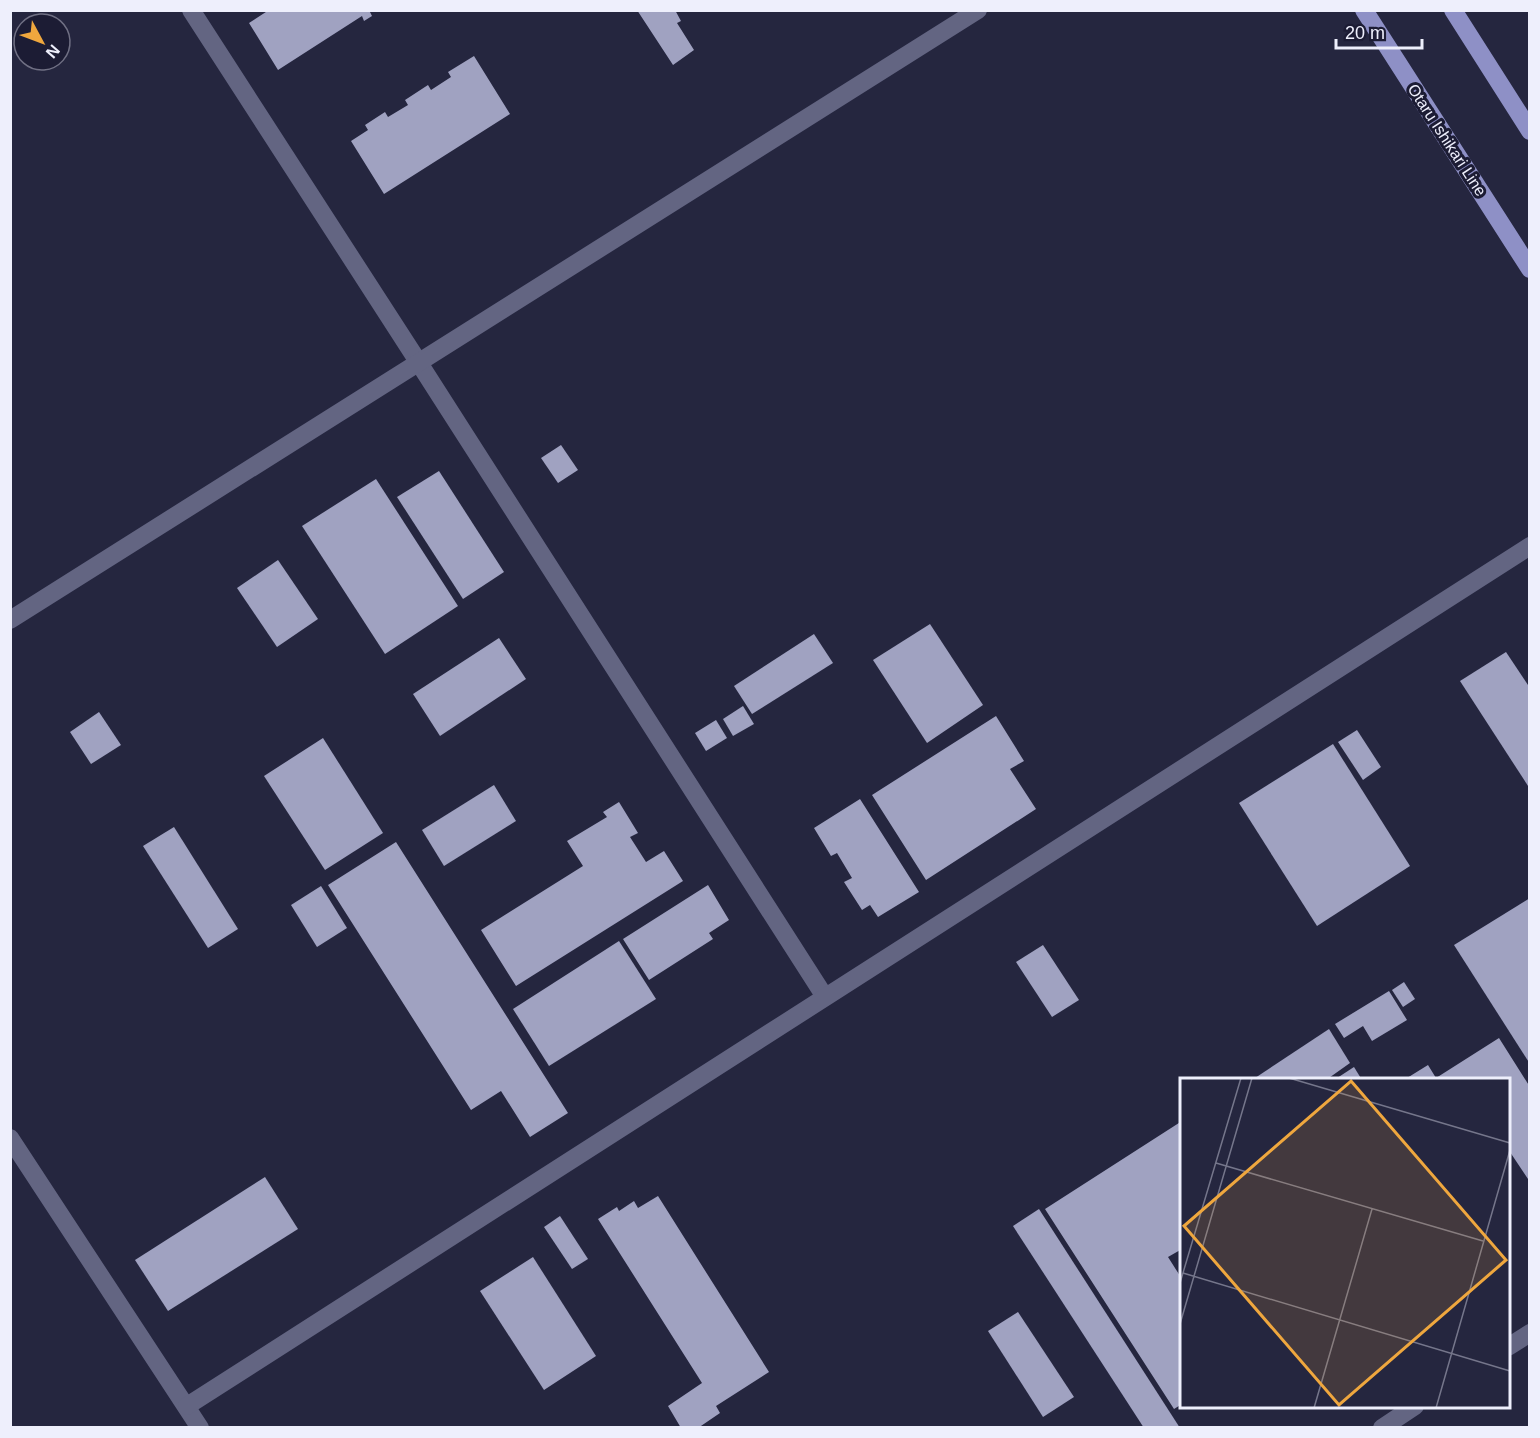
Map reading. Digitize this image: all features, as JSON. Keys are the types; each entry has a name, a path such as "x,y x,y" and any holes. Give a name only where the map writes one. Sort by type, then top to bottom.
{"main road":[{"name":"Otaru Ishikari Line","path":"1364,10 1530,268"},
{"path":"1453,10 1530,131"}],"street":[{"path":"191,10 825,997"},
{"path":"10,620 978,10"},
{"path":"187,1406 1530,546"},
{"path":"10,1138 201,1428"},
{"path":"1510,1346 1530,1334"},
{"path":"1382,1428 1413,1408"}],"building":[{"path":"269,10 369,10 372,16 364,21 362,16 278,70 249,23"},
{"path":"637,10 675,10 681,21 677,23 694,50 673,65"},
{"path":"474,56 510,114 384,194 351,141 368,130 365,125 385,112 388,117 408,105 405,100 428,85 431,90 451,77 448,72"},
{"path":"561,445 578,470 558,483 541,458"},
{"path":"439,471 504,572 463,599 397,497"},
{"path":"376,479 458,606 385,654 302,526"},
{"path":"278,560 318,619 277,647 237,588"},
{"path":"930,624 983,705 927,743 873,660"},
{"path":"814,634 833,663 752,714 734,686"},
{"path":"499,638 526,679 440,736 413,694"},
{"path":"1506,652 1530,688 1530,789 1460,681"},
{"path":"743,706 754,724 733,736 723,719"},
{"path":"99,712 121,745 91,764 70,732"},
{"path":"996,716 1024,761 1010,769 1036,809 926,880 872,795"},
{"path":"716,720 727,738 706,751 695,733"},
{"path":"1357,730 1381,767 1363,780 1338,742"},
{"path":"323,738 383,833 325,870 264,776"},
{"path":"1333,744 1410,866 1317,926 1239,803"},
{"path":"494,785 516,821 444,866 422,830"},
{"path":"860,799 919,892 878,917 870,905 862,910 844,882 852,878 837,853 831,856 814,828"},
{"path":"619,802 638,833 630,837 646,862 664,851 683,881 516,986 481,930 583,866 567,841 607,817 603,812"},
{"path":"174,827 238,929 208,948 143,846"},
{"path":"396,842 568,1113 530,1137 501,1091 471,1110 328,885"},
{"path":"708,885 729,920 709,933 713,939 649,980 623,939"},
{"path":"321,886 347,928 317,947 291,905"},
{"path":"1530,898 1530,1064 1454,945"},
{"path":"619,941 656,999 549,1066 513,1009"},
{"path":"1043,945 1079,1000 1052,1017 1016,962"},
{"path":"1404,982 1415,999 1403,1007 1392,990"},
{"path":"1389,991 1407,1020 1372,1041 1363,1026 1344,1038 1335,1024"},
{"path":"1329,1029 1350,1063 1329,1078 1255,1078"},
{"path":"1499,1038 1530,1087 1530,1182 1510,1152 1510,1078 1436,1078"},
{"path":"1428,1065 1436,1078 1407,1078"},
{"path":"1354,1067 1361,1078 1337,1078"},
{"path":"1180,1122 1180,1250 1168,1257 1180,1276 1180,1405 1174,1409 1045,1209"},
{"path":"265,1177 298,1229 168,1311 135,1260"},
{"path":"658,1196 769,1372 716,1406 720,1413 698,1428 681,1428 668,1406 702,1383 598,1219 617,1207 619,1211 634,1201 638,1208"},
{"path":"1039,1209 1180,1428 1144,1428 1013,1226"},
{"path":"560,1216 588,1259 572,1269 544,1227"},
{"path":"533,1257 596,1356 544,1390 480,1291"},
{"path":"1018,1312 1074,1397 1043,1417 988,1331"}]}
